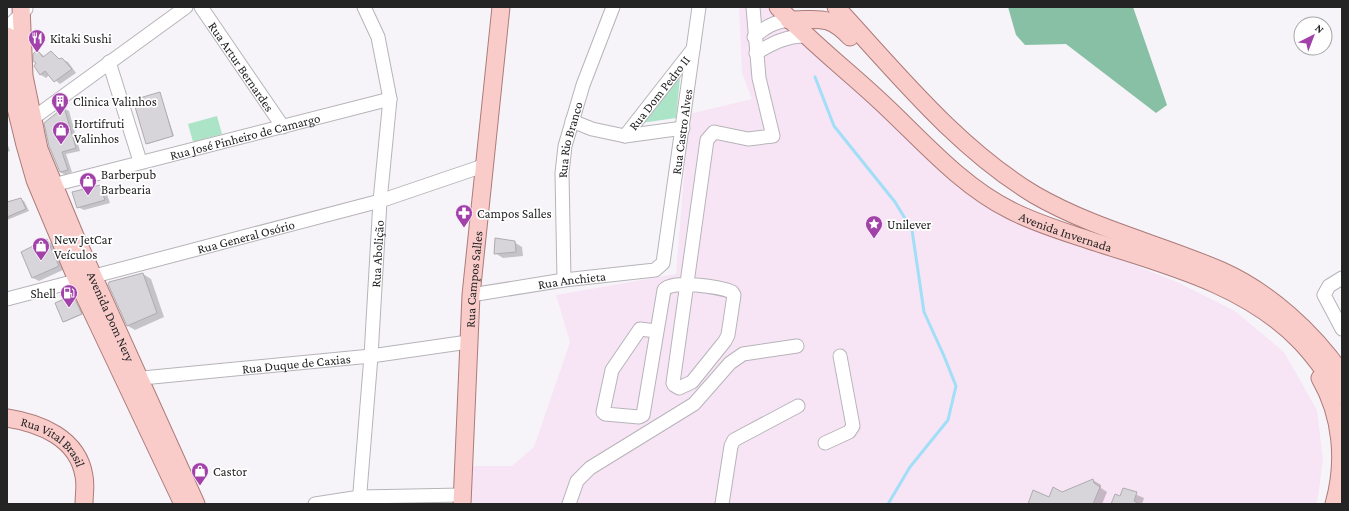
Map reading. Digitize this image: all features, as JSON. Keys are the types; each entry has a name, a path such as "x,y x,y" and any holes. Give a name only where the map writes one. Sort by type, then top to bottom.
{"main road":[{"name":"Rua Campos Salles","path":"462,499 471,295 478,238 483,166 500,7"},
{"name":"Avenida Invernada","path":"778,7 806,36 881,102 967,182 999,204 1039,223 1197,276 1228,290 1275,319 1298,339 1315,357 1342,395"},
{"name":"Avenida Invernada","path":"836,7 942,121 987,162 1036,195 1083,218 1222,271 1246,284 1276,306 1302,328 1328,354 1342,374"},
{"name":"Avenida Dom Nery","path":"24,9 24,76 39,149 53,185 94,276 131,379 183,504"},
{"path":"789,20 834,22 840,26 863,51 889,65"},
{"path":"806,36 816,20"},
{"name":"Avenida Dom Nery","path":"7,36 16,108 35,180 76,280 131,379 196,504"},
{"path":"967,182 978,178 987,162"},
{"path":"1021,215 1079,226 1082,225 1083,218"},
{"path":"1275,319 1314,368 1325,387 1332,404 1342,452 1340,484 1334,504"},
{"path":"1328,354 1342,364"},
{"name":"Rua Vital Brasil","path":"7,418 47,429 65,440 77,456 84,476 84,504"}],"street":[{"path":"32,120 109,62 186,7"},
{"name":"Rua Artur Bernardes","path":"201,7 283,127"},
{"name":"Rua Abolição","path":"359,501 371,356 380,201 390,99 378,37 364,7"},
{"name":"Rua Rio Branco","path":"564,280 562,173 565,146 583,84 613,7"},
{"name":"Rua Castro Alves","path":"665,257 699,7"},
{"path":"656,330 640,329 616,364 606,393 603,412 605,414 639,417 643,414 656,330 664,290 671,285 687,284 730,290 734,295 728,335 725,341 692,382 676,388 673,383 687,284 707,140 714,132 748,139 759,139 773,136 759,78 754,37 753,7"},
{"path":"7,28 24,9"},
{"path":"754,37 764,28 776,22 789,20"},
{"path":"756,53 777,41 792,36 806,36"},
{"name":"Rua Dom Pedro II","path":"625,136 693,49"},
{"path":"109,62 140,162"},
{"name":"Rua José Pinheiro de Camargo","path":"53,185 390,99"},
{"name":"Rua Dom Pedro II","path":"572,121 592,129 625,136 683,128"},
{"name":"Rua General Osório","path":"7,299 380,201 483,166"},
{"name":"Rua Anchieta","path":"471,295 564,280 655,270 660,267 665,257"},
{"path":"1342,278 1329,286 1324,295 1342,329"},
{"name":"Rua Duque de Caxias","path":"131,379 371,356 468,342"},
{"path":"569,504 577,481 590,468 694,404 730,363 743,354 797,346"},
{"path":"825,443 849,432 853,426 840,356"},
{"path":"722,504 732,443 798,406"},
{"path":"315,504 359,501 462,499"}],"shaded area":[{"name":"Unilever","path":"739,7 767,7 827,65 980,204 1177,282 1235,311 1284,352 1317,410 1323,460 1317,504 469,504 472,466 512,466 534,447 570,342 556,295 676,274 689,114 752,99 742,73"}],"green space":[{"path":"1008,7 1133,7 1167,105 1156,113 1066,44 1025,45 1016,35"},
{"path":"680,78 676,118 641,123"},
{"path":"217,116 222,134 193,142 188,124"}],"building":[{"path":"37,50 43,57 51,51 59,59 62,58 72,69 54,82 45,71 40,75 34,66 36,63 33,61 33,54"},
{"path":"160,92 173,136 146,144 133,100"},
{"path":"64,107 76,148 62,152 68,170 60,172 49,146 44,123"},
{"name":"Barberpub Barbearia","path":"100,185 105,200 77,208 72,192"},
{"path":"21,198 26,209 7,217 7,202"},
{"path":"495,238 515,241 516,252 494,254"},
{"name":"New JetCar Veículos","path":"47,239 59,266 32,278 21,252"},
{"path":"143,273 157,313 127,326 108,284 109,282"},
{"name":"Shell","path":"73,295 82,314 63,322 55,303"},
{"path":"1093,479 1094,483 1100,487 1093,504 1028,504 1033,490 1049,497 1053,487 1062,492"},
{"path":"1123,488 1137,492 1134,501 1139,504 1111,504 1115,494 1120,496"}],"waterway":[{"path":"815,77 834,126 895,202 912,230 924,312 956,386 948,420 910,467 888,504"}],"place":[{"name":"Kitaki Sushi","path":"37,53"},
{"name":"Clinica Valinhos","path":"60,116"},
{"name":"Hortifruti Valinhos","path":"61,145"},
{"name":"Barberpub Barbearia","path":"88,196"},
{"name":"Campos Salles","path":"464,228"},
{"name":"Unilever","path":"874,239"},
{"name":"New JetCar Veículos","path":"41,261"},
{"name":"Shell","path":"69,308"},
{"name":"Castor","path":"200,486"}]}
